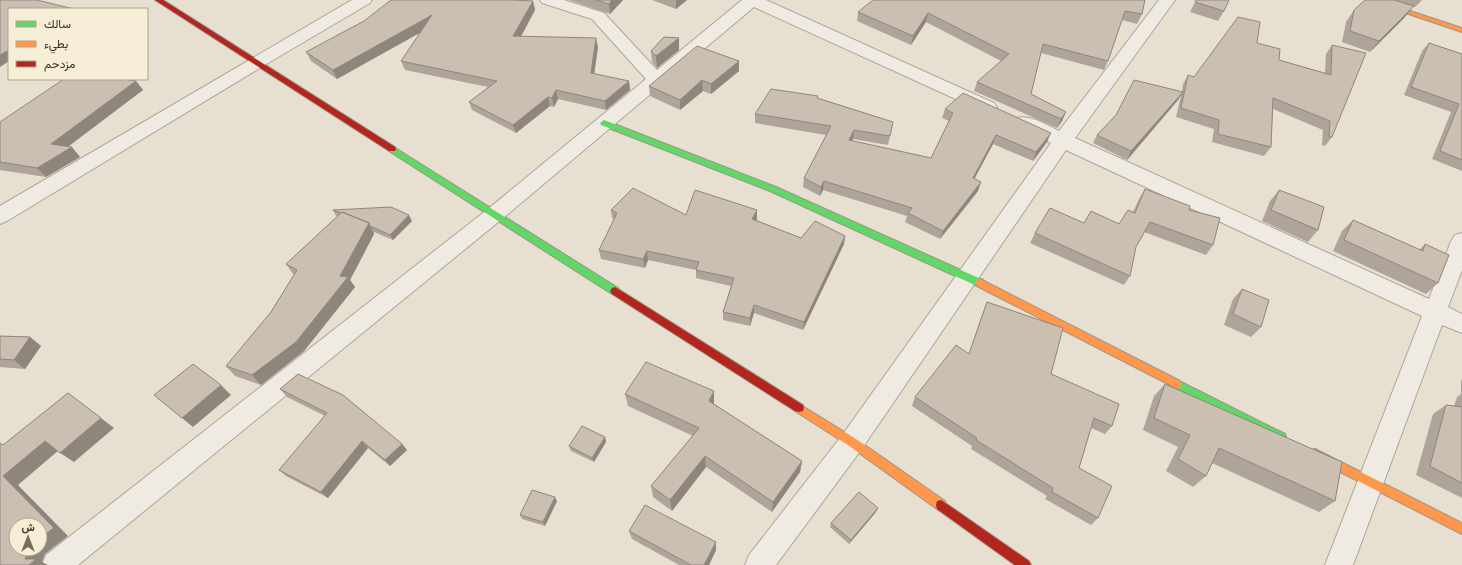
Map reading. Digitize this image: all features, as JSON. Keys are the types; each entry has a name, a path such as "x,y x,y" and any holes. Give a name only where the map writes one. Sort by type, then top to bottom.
{"main road":[{"path":"158,0 852,442 1025,565"},
{"path":"1370,0 1462,30"},
{"path":"604,124 773,189 968,277 1293,443"},
{"path":"1307,450 1462,529"}],"street":[{"path":"0,216 257,62 364,0"},
{"path":"548,0 598,16 657,80"},
{"path":"56,565 495,214 753,0 1063,140 1462,324"},
{"path":"759,565 852,442 1063,140 1167,0"},
{"path":"1339,565 1462,241"}],"building":[{"path":"0,0 37,0 70,8 8,8 8,51 0,55"},
{"path":"391,0 533,1 513,36 596,38 591,73 629,81 605,101 556,90 552,98 548,97 513,125 469,102 497,81 401,61 432,15 333,70 306,52 364,21"},
{"path":"596,0 612,0 609,4"},
{"path":"873,0 1145,0 1142,14 1125,11 1108,61 1043,44 1031,94 1066,112 1061,119 977,82 1009,54 928,13 913,36 858,12"},
{"path":"1196,0 1229,0 1224,11 1195,2"},
{"path":"1365,0 1394,0 1414,6 1379,41 1350,31 1354,10"},
{"path":"1238,17 1260,22 1257,43 1280,49 1279,60 1331,75 1332,45 1366,53 1332,137 1329,137 1330,121 1273,98 1271,147 1218,134 1219,120 1181,108 1188,75 1194,77"},
{"path":"664,37 679,38 656,56 651,51"},
{"path":"1429,43 1462,54 1462,160 1440,151 1459,104 1411,87"},
{"path":"697,46 739,61 711,84 702,80 680,100 649,86"},
{"path":"63,80 136,81 51,144 72,147 37,168 0,162 0,122"},
{"path":"1134,80 1183,92 1131,151 1097,135 1116,115"},
{"path":"771,89 818,96 817,98 893,122 890,136 854,130 849,140 931,158 953,113 945,109 963,93 1051,133 1036,152 996,135 973,178 981,182 943,231 908,213 912,208 824,181 821,187 804,178 831,126 755,114"},
{"path":"633,188 686,215 695,190 757,210 752,219 801,238 815,221 845,236 804,322 754,305 750,318 723,312 734,278 696,270 699,262 647,251 643,259 599,250 617,213 611,210"},
{"path":"1145,189 1190,206 1189,210 1220,218 1213,245 1150,222 1136,247 1130,276 1035,233 1050,208 1084,223 1091,211 1119,224 1128,210 1135,213"},
{"path":"1279,190 1324,207 1318,230 1271,210"},
{"path":"391,207 409,215 390,235 370,226 369,223 333,210"},
{"path":"342,212 369,223 340,276 348,277 296,342 252,375 226,366 271,312 297,270 286,264"},
{"path":"1353,220 1423,251 1425,244 1449,255 1438,283 1344,240"},
{"path":"1242,289 1269,300 1261,327 1233,314"},
{"path":"987,302 1063,328 1051,374 1119,404 1112,426 1094,418 1079,468 1112,486 1098,518 1052,492 1053,488 976,440 977,438 915,397 956,345 969,354"},
{"path":"0,336 30,337 14,360 0,359"},
{"path":"646,362 714,391 709,401 802,461 773,502 705,456 670,500 651,486 699,428 625,394"},
{"path":"193,364 221,385 182,418 154,395"},
{"path":"298,374 343,395 402,444 385,460 362,441 321,492 279,470 327,413 280,389"},
{"path":"1165,384 1342,462 1335,501 1219,448 1206,476 1178,459 1190,435 1154,418"},
{"path":"68,393 101,418 60,453 45,441 3,476 43,517 8,517 8,557 26,557 25,559 36,559 29,565 0,565 0,443 3,445"},
{"path":"1446,405 1462,407 1462,483 1430,466"},
{"path":"582,426 605,437 592,458 569,446"},
{"path":"532,490 555,497 543,522 520,515"},
{"path":"859,492 878,508 851,540 831,523"},
{"path":"645,505 716,542 704,565 691,565 629,531"},
{"path":"48,522 54,528 48,532"}],"traffic: fast":[{"path":"604,123 773,189 980,283"},
{"path":"392,149 615,291"},
{"path":"1177,384 1281,437"}],"traffic: slow":[{"path":"1370,0 1462,30"},
{"path":"980,283 1177,384"},
{"path":"799,408 852,442 941,505"},
{"path":"1315,454 1462,529"}],"traffic: jam":[{"path":"158,0 392,149"},
{"path":"615,291 799,408"},
{"path":"941,505 1025,565"}]}
